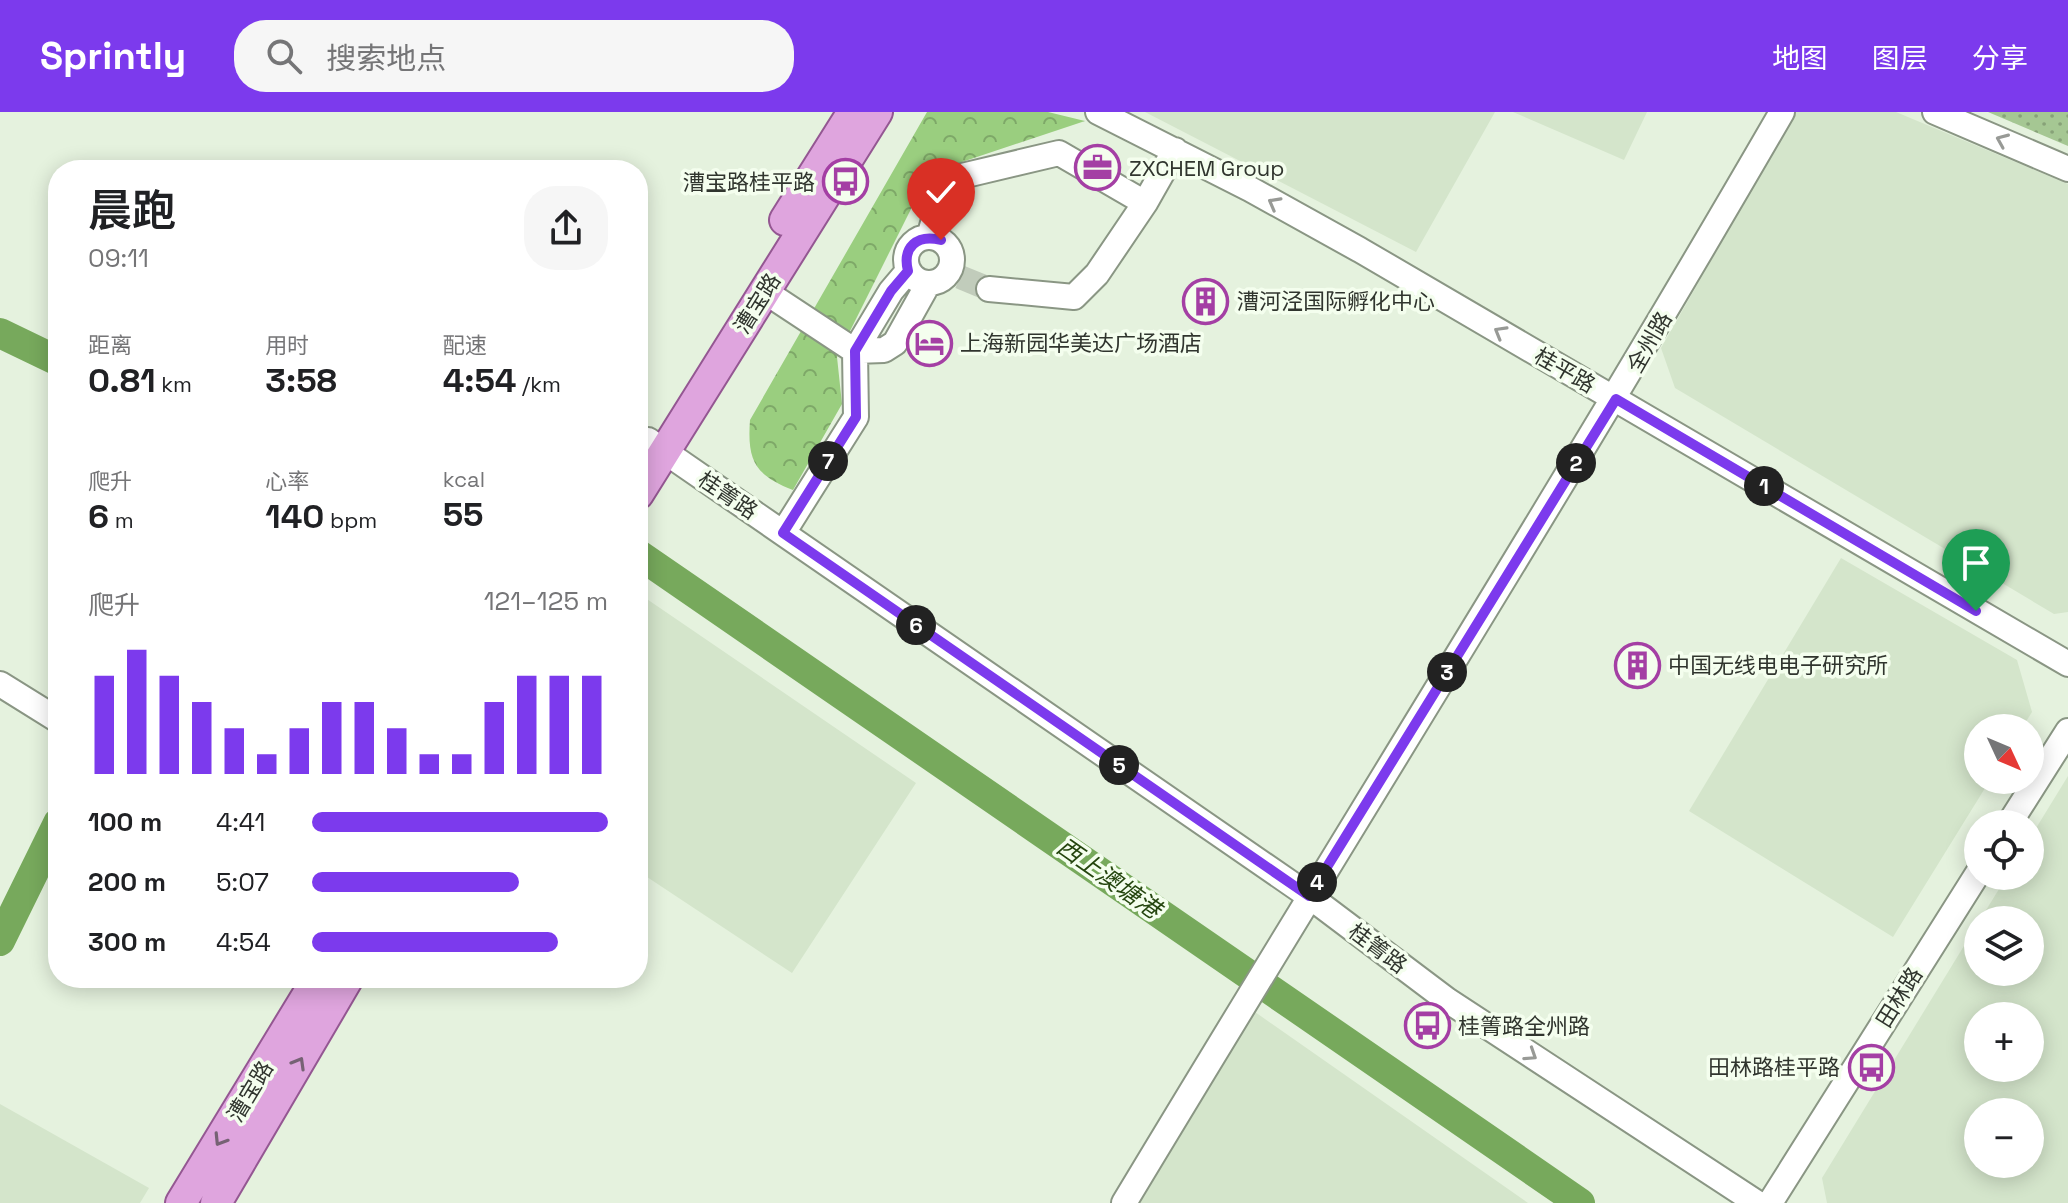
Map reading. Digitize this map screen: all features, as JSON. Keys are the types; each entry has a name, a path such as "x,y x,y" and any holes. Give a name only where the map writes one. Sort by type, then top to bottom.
{"main road":[{"name":"漕宝路","path":"650,449 853,112"},
{"name":"漕宝路","path":"650,449 764,291 877,112"},
{"name":"漕宝路","path":"181,1203 312,988"},
{"name":"漕宝路","path":"216,1203 342,988"}],"street":[{"name":"桂平路","path":"1098,112 1360,250 2068,664"},
{"name":"全州路","path":"1124,1203 1275,951 1616,399 1782,112"},
{"path":"1935,112 2068,169"},
{"path":"989,289 1074,297 1097,274 1145,203 1175,150"},
{"path":"929,237 937,209 962,176 1059,153 1145,203"},
{"path":"783,533 856,417 855,351 891,291 936,276 952,261 949,249 941,240 929,237 918,240 909,248 905,260 936,276"},
{"path":"764,291 855,351"},
{"name":"桂箐路","path":"650,449 783,533 1309,896 1447,1000 1757,1203"},
{"path":"0,684 48,714"},
{"path":"2018,810 2068,731"},
{"name":"田林路","path":"1770,1203 1967,890"}],"shaded area":[{"path":"1145,112 1495,112 1416,252"},
{"path":"1513,112 1647,112 1624,160"},
{"path":"1796,112 1896,112 2068,184 2068,612 2054,614 1675,388 1661,348"},
{"path":"1841,558 2017,660 2032,712 1964,714 1964,794 1981,794 1971,810 1964,810 1964,822 1893,937 1689,811"},
{"path":"648,600 916,783 792,973 648,878"},
{"path":"2068,776 2068,1203 1827,1203 1822,1178 1964,946 1964,986 2044,986 2044,906 1989,906 1998,890 2044,890 2044,815"},
{"path":"1255,1012 1528,1203 1140,1203"},
{"path":"0,1104 149,1188 140,1203 0,1203"}],"green space":[{"path":"927,112 1048,112 1085,121 929,173 837,357 842,404 793,490 770,478 756,465 750,446 750,420"},
{"path":"1988,112 2068,112 2068,146"}],"waterway":[{"path":"0,333 48,356"},
{"name":"西上澳塘港","path":"648,561 1580,1203"},
{"path":"0,941 48,843"}],"tunnel":[{"path":"960,277 989,289"}],"place":[{"name":"ZXCHEM Group","path":"1098,168"},
{"name":"漕宝路桂平路","path":"846,182"},
{"name":"漕河泾国际孵化中心","path":"1206,301"},
{"name":"上海新园华美达广场酒店","path":"929,343"},
{"name":"中国无线电电子研究所","path":"1637,665"},
{"name":"桂箐路全州路","path":"1427,1026"},
{"name":"田林路桂平路","path":"1871,1067"}],"route":[{"path":"941,240 929,237 918,240 909,248 905,260 908,271 891,291 855,351 856,417 783,533 1309,896 1616,399 1976,611"}]}
